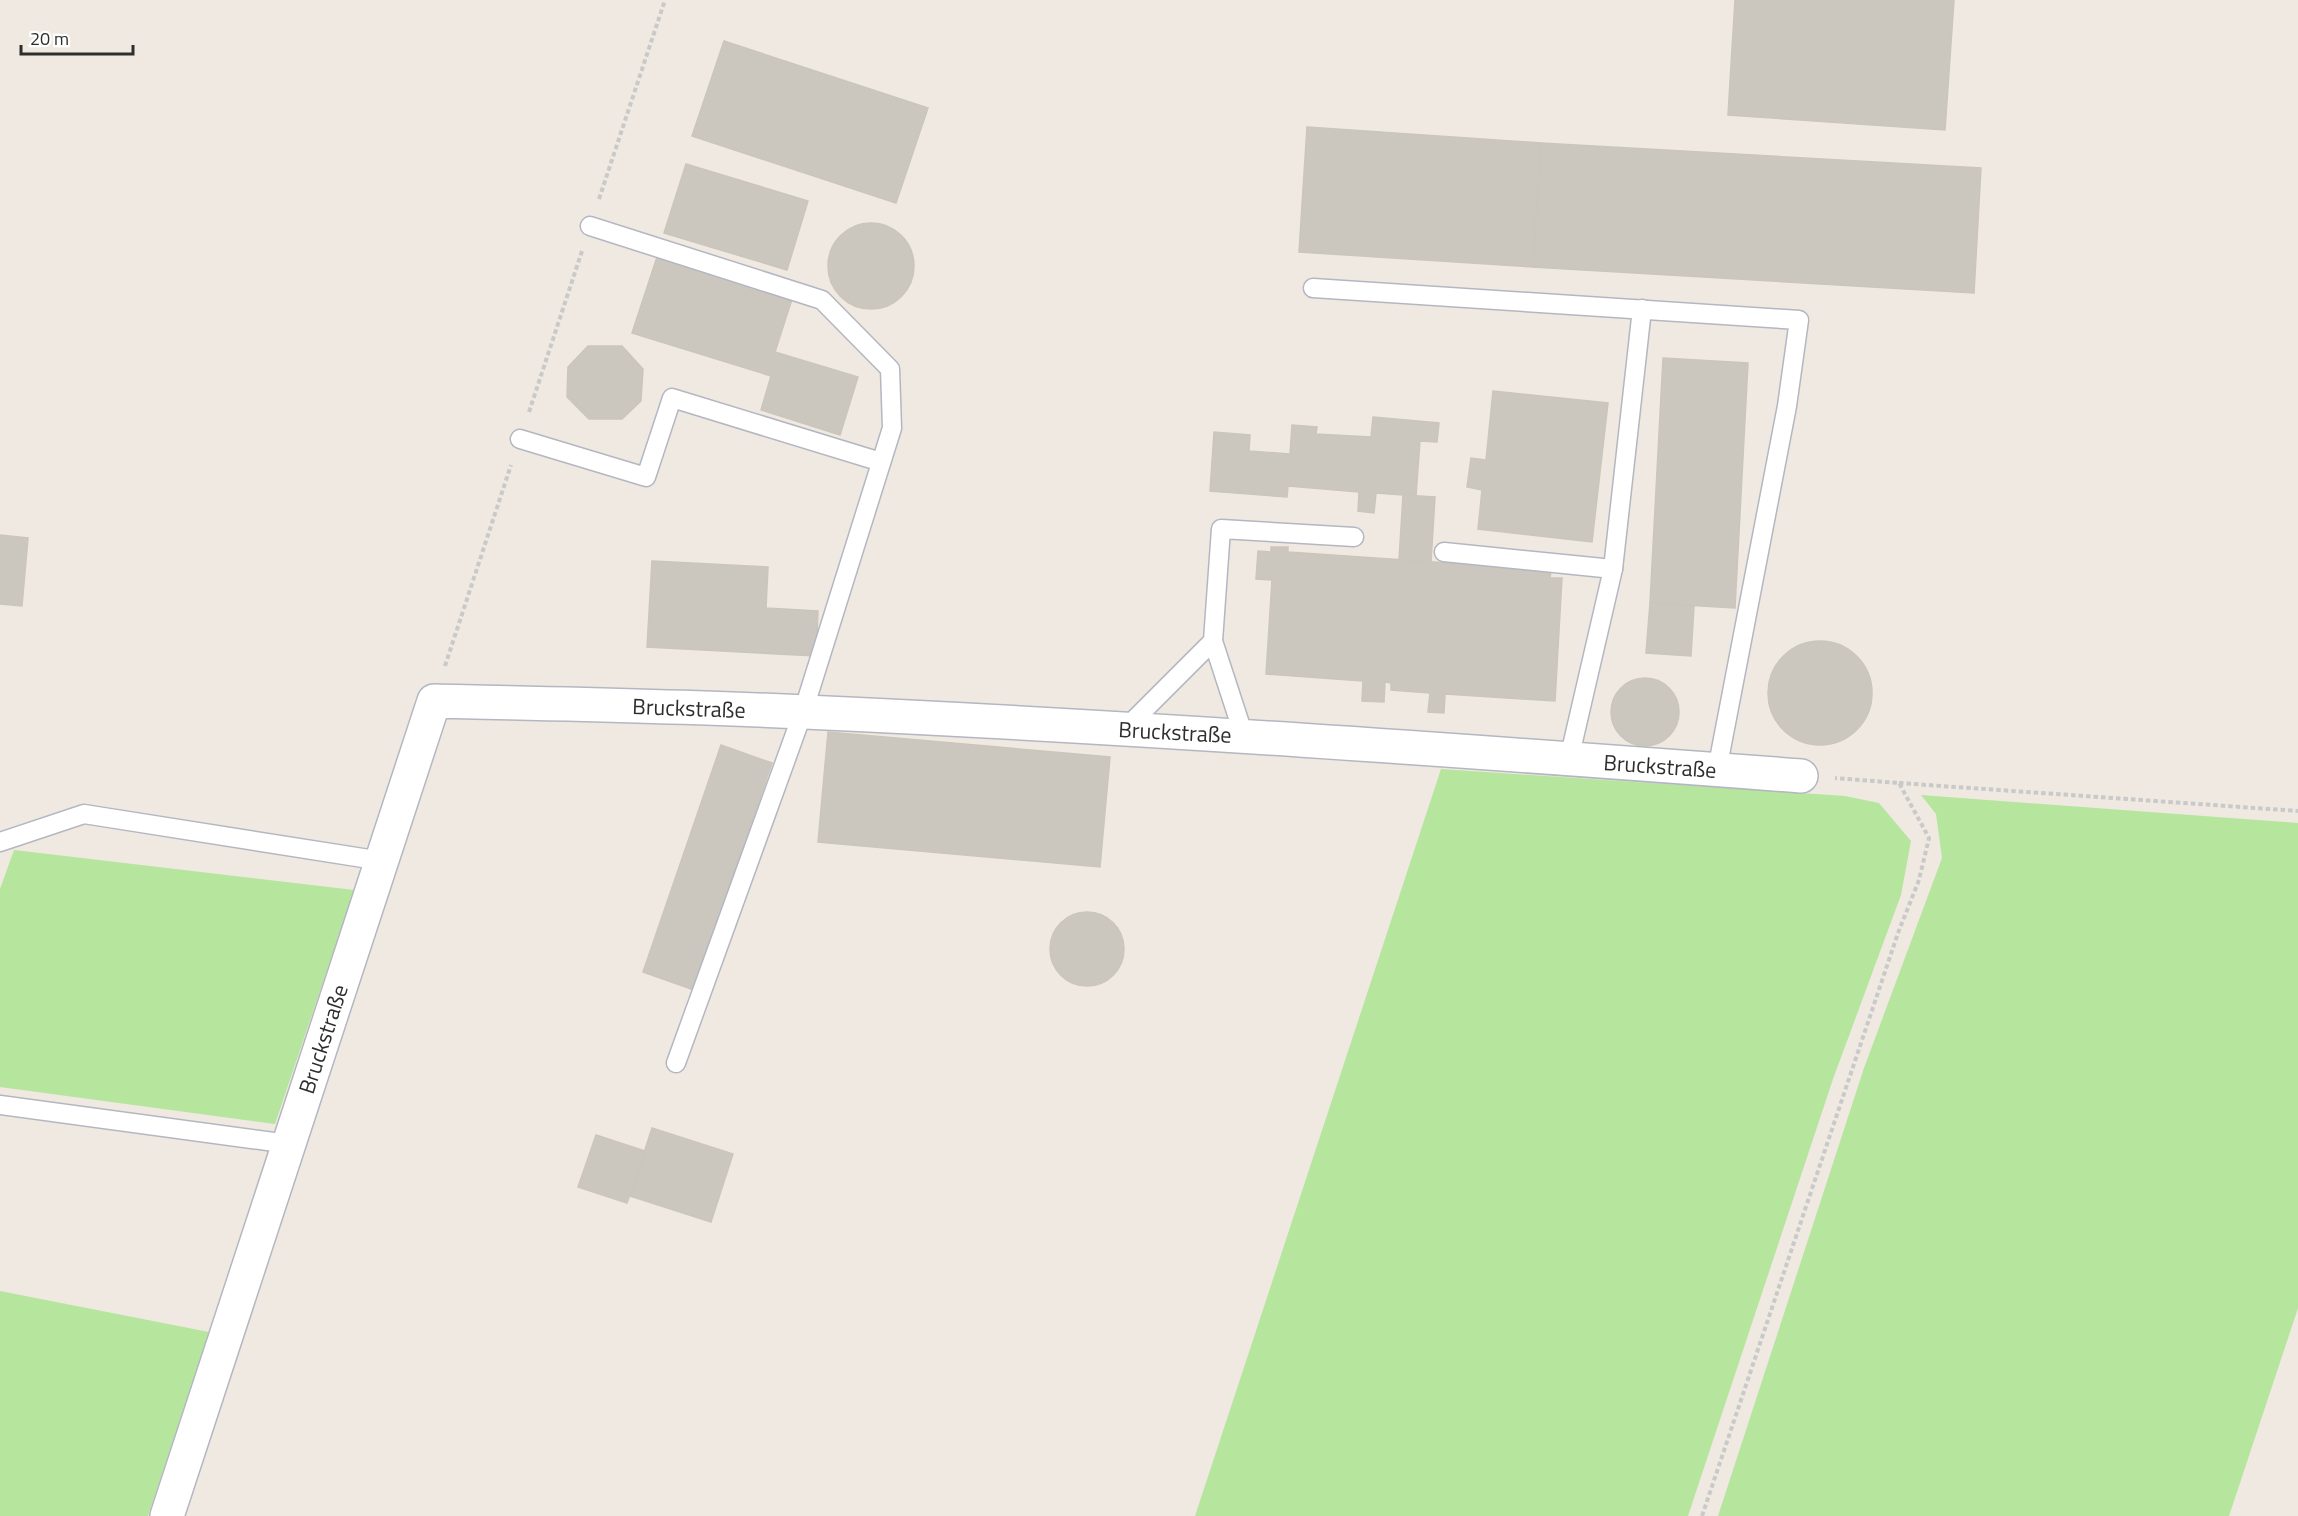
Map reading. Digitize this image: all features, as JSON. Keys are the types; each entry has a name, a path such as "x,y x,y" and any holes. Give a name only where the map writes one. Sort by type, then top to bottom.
{"street":[{"name":"Bruckstraße","path":"167,1516 434,701 804,712 1125,729 1801,776"}],"lane":[{"path":"590,226 822,300 890,369 892,428 804,712 676,1063"},
{"path":"1313,288 1799,320 1787,406 1717,770"},
{"path":"1569,759 1613,569 1642,309"},
{"path":"520,440 646,477 672,398 881,462"},
{"path":"1244,736 1213,641 1221,529 1354,537"},
{"path":"1444,552 1613,569"},
{"path":"1125,729 1213,641"},
{"path":"0,842 84,814 382,861"},
{"path":"0,1105 289,1144"}],"path":[{"path":"434,701 665,0"},
{"path":"1801,776 2298,811"},
{"path":"1702,1516 1898,933 1919,880 1929,838 1899,783"}],"green space":[{"path":"1441,769 1845,796 1879,803 1911,841 1901,895 1833,1079 1688,1516 1195,1516"},
{"path":"1921,795 2298,823 2298,1308 2229,1516 1718,1516 1864,1068 1942,858 1936,814"},
{"path":"14,850 354,890 275,1124 0,1087 0,889"},
{"path":"0,1291 209,1332 148,1516 0,1516"}],"building":[{"path":"1735,0 1954,0 1945,130 1728,115"},
{"path":"724,41 928,108 896,203 692,136"},
{"path":"1307,127 1541,143 1533,267 1299,252"},
{"path":"1541,143 1981,168 1974,293 1533,267"},
{"path":"686,164 808,201 787,270 664,233"},
{"path":"871,223 895,230 907,242 914,266 907,290 895,302 871,309 847,302 835,290 828,266 835,242 847,230"},
{"path":"658,254 793,296 775,352 858,377 840,435 761,410 771,376 632,333"},
{"path":"588,346 622,346 643,369 641,401 622,419 589,419 567,397 568,367"},
{"path":"1663,358 1748,363 1735,608 1650,603"},
{"path":"1493,391 1608,403 1592,542 1478,529 1482,490 1467,487 1471,458 1486,460"},
{"path":"1373,417 1439,423 1437,442 1420,441 1416,496 1376,493 1374,513 1358,511 1359,492 1288,486 1287,497 1210,491 1214,432 1250,435 1249,451 1290,454 1292,425 1317,427 1316,434 1371,437"},
{"path":"1403,495 1435,497 1431,562 1399,560"},
{"path":"0,535 28,538 22,606 0,604"},
{"path":"1271,547 1288,547 1288,552 1551,570 1550,578 1562,578 1555,701 1445,694 1444,713 1428,712 1430,693 1391,690 1391,683 1385,682 1384,702 1362,701 1363,681 1266,674 1272,580 1256,579 1258,551 1271,552"},
{"path":"652,561 768,567 766,608 818,611 816,656 647,647"},
{"path":"1650,603 1694,606 1691,656 1646,653"},
{"path":"1820,641 1840,645 1857,656 1868,673 1872,693 1868,713 1857,730 1840,741 1820,745 1800,741 1783,730 1772,713 1768,693 1772,673 1783,656 1800,645"},
{"path":"1645,678 1658,681 1669,688 1676,699 1679,712 1676,725 1669,736 1658,743 1645,746 1632,743 1621,736 1614,725 1611,712 1614,699 1621,688 1632,681"},
{"path":"828,732 1110,757 1100,867 818,842"},
{"path":"721,745 772,763 694,990 643,972"},
{"path":"1087,912 1108,918 1118,928 1124,949 1118,970 1108,980 1087,986 1066,980 1056,970 1050,949 1056,928 1066,918"},
{"path":"652,1128 733,1154 711,1222 630,1196"},
{"path":"596,1135 645,1151 627,1203 578,1187"}]}
